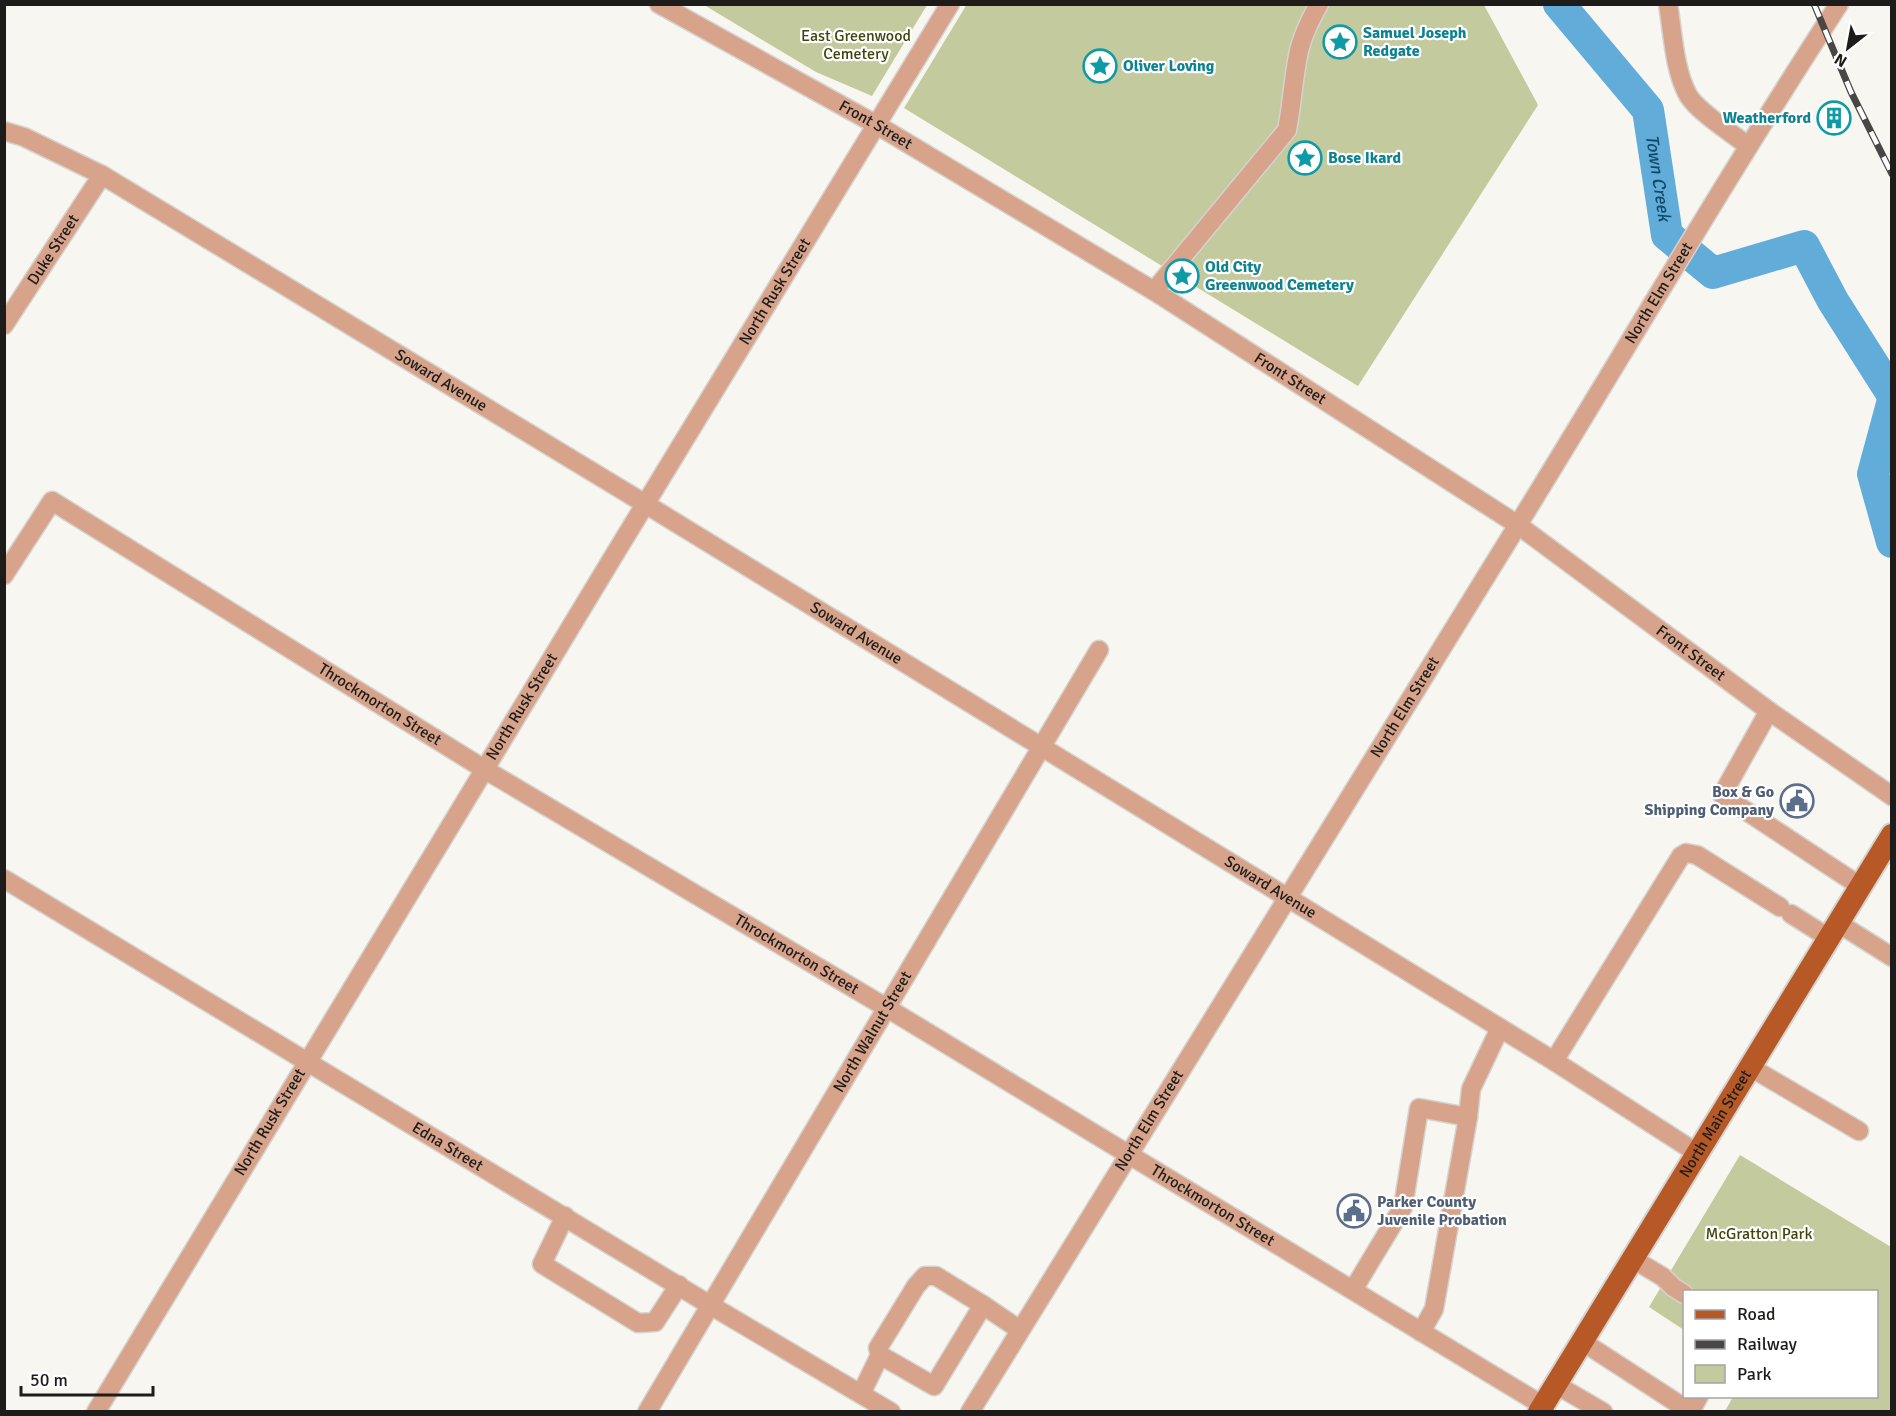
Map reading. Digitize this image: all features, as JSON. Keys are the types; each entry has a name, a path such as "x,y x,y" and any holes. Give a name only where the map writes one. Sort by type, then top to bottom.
{"main road":[{"name":"North Main Street","path":"1540,1408 1583,1342 1892,836"}],"street":[{"name":"North Rusk Street","path":"96,1412 306,1060 950,4"},
{"path":"1154,291 1287,130 1298,55 1309,22 1319,4"},
{"path":"1668,4 1680,74 1689,97 1709,117 1748,146"},
{"name":"North Elm Street","path":"970,1412 1518,525 1748,146 1839,4"},
{"name":"Front Street","path":"670,7 877,125 1154,291 1518,525 1769,711 1892,796"},
{"name":"Soward Avenue","path":"4,131 24,137 102,175 1554,1061 1697,1153"},
{"name":"Duke Street","path":"4,325 102,175"},
{"name":"Throckmorton Street","path":"4,575 52,501 484,769 1128,1153 1421,1332 1540,1408"},
{"name":"North Walnut Street","path":"647,1412 1099,650"},
{"path":"1769,711 1722,795 1860,886"},
{"path":"1554,1061 1681,856 1686,853 1697,855 1785,911 1834,930 1892,957"},
{"name":"Edna Street","path":"4,879 891,1412"},
{"path":"1421,1332 1434,1310 1471,1089 1500,1028"},
{"path":"1750,1067 1859,1131"},
{"path":"1353,1290 1403,1207 1419,1108 1468,1117"},
{"path":"565,1216 542,1264 638,1323 655,1322 679,1285"},
{"path":"1633,1259 1663,1277 1683,1293"},
{"path":"861,1394 880,1355 878,1348 916,1286 925,1276 936,1276 1020,1330"},
{"path":"880,1355 934,1386 982,1305"},
{"path":"1583,1342 1680,1405 1693,1407 1698,1398"},
{"path":"1556,1384 1603,1412"}],"green space":[{"path":"967,4 1484,5 1538,105 1358,386 904,108"},
{"name":"East Greenwood Cemetery","path":"704,5 927,5 872,96 816,72"},
{"name":"McGratton Park","path":"1740,1155 1891,1247 1891,1411 1725,1411 1732,1398 1878,1398 1878,1290 1683,1290 1683,1329 1649,1307"}],"waterway":[{"name":"Town Creek","path":"1559,4 1648,110 1667,235 1713,273 1804,246 1833,301 1892,394"},
{"name":"Town Creek","path":"1892,404 1873,474 1892,542"}],"railway":[{"path":"1814,4 1851,92 1892,174"}],"place":[{"name":"Samuel Joseph Redgate","path":"1340,42"},
{"name":"Oliver Loving","path":"1100,66"},
{"name":"Weatherford","path":"1834,118"},
{"name":"Bose Ikard","path":"1305,158"},
{"name":"Old City Greenwood Cemetery","path":"1182,276"},
{"name":"Box & Go Shipping Company","path":"1797,801"},
{"name":"Parker County Juvenile Probation","path":"1354,1211"}]}
